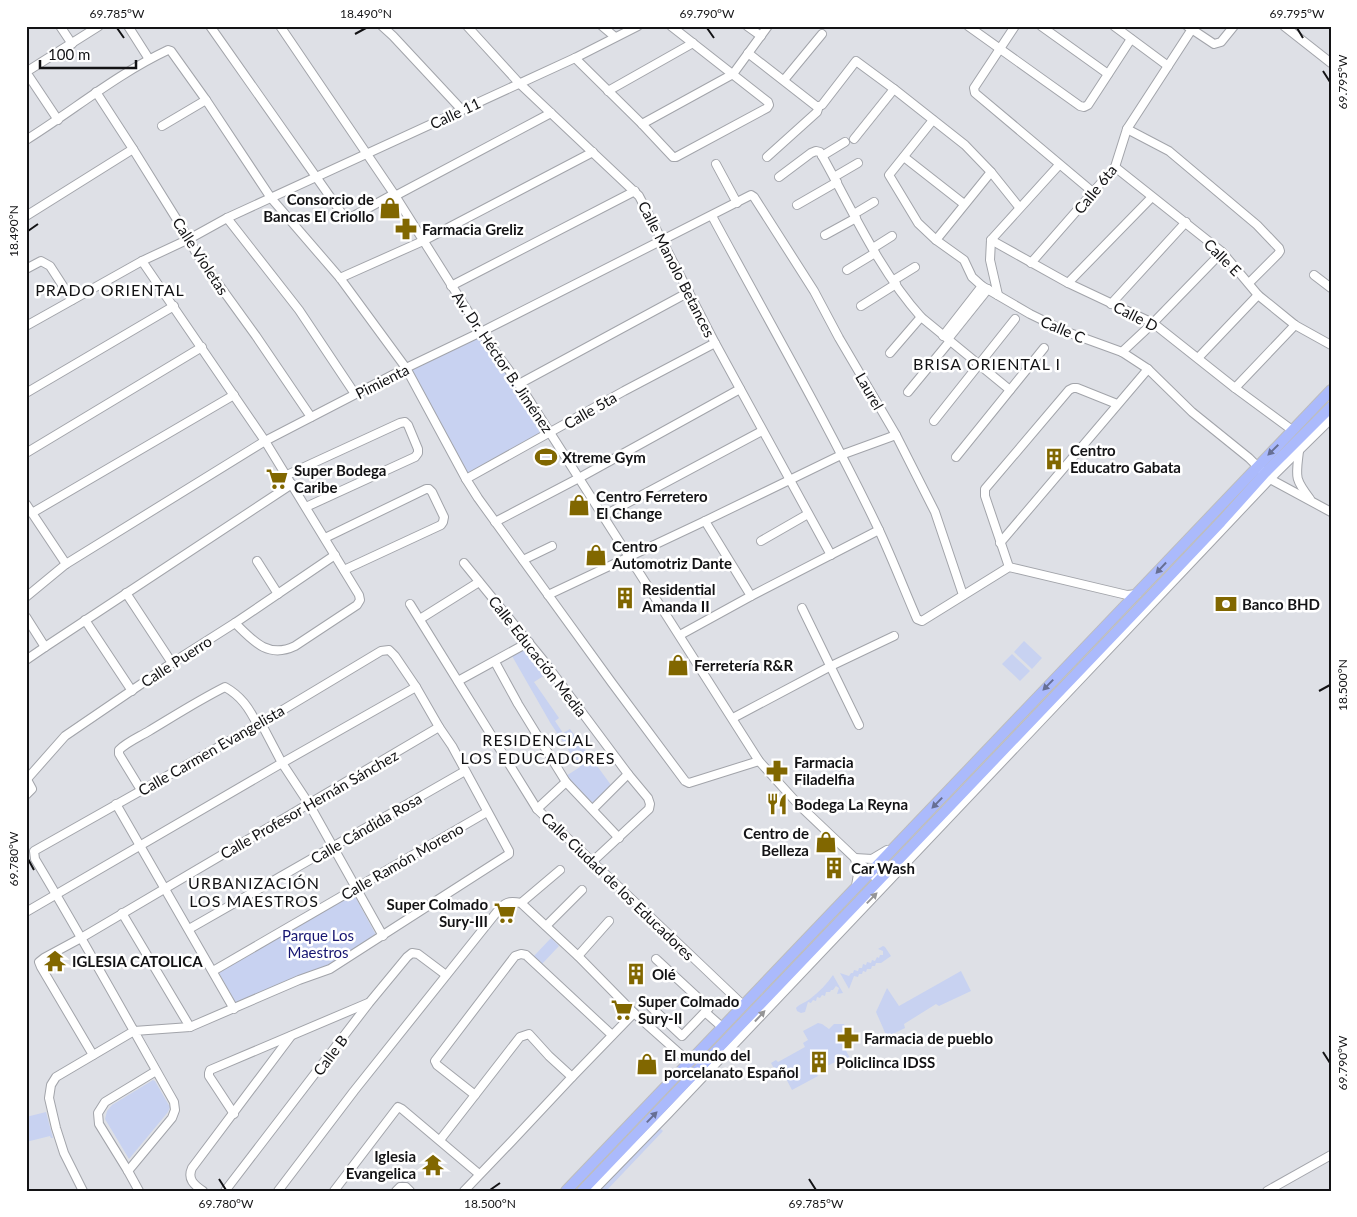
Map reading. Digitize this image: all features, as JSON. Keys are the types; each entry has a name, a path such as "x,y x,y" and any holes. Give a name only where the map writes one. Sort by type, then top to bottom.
{"main road":[{"path":"566,1191 1137,594 1257,465 1331,390"},
{"path":"582,1191 1221,522 1268,476 1331,406"}],"street":[{"path":"60,26 72,44"},
{"path":"58,120 26,72 99,26"},
{"path":"128,26 149,59"},
{"path":"210,26 346,219 551,113"},
{"name":"Av. Dr. Héctor B. Jiménez","path":"280,26 394,195 481,332 519,384 680,634 759,761 798,804 878,880"},
{"path":"382,26 462,110"},
{"name":"Calle Manolo Betances","path":"467,26 519,82 635,191 642,200 715,343 831,555"},
{"path":"602,26 615,37"},
{"name":"Calle 11","path":"26,326 142,261 189,239 227,218 317,178 519,82 575,58 638,26"},
{"path":"575,58 642,124 671,156 676,157 767,108 768,102 670,26"},
{"path":"747,26 761,36"},
{"path":"642,124 733,74 768,26"},
{"path":"968,26 999,50 1084,107 1088,105 1131,39"},
{"path":"1015,26 974,88 975,93 1094,193"},
{"path":"1041,26 1108,74"},
{"path":"1114,26 1168,66"},
{"path":"1199,34 1205,26"},
{"path":"1190,28 1214,44 1218,44 1234,26"},
{"path":"1284,26 1331,63"},
{"name":"Calle 6ta","path":"1031,263 1115,168 1127,129 1190,28"},
{"path":"784,80 822,34"},
{"path":"608,91 693,43"},
{"path":"26,140 58,120 96,92 149,59 171,50 271,198 340,278 406,368 466,479 495,522 645,729 687,782 689,783 759,761"},
{"path":"748,53 816,106 819,106"},
{"path":"767,157 817,112 819,106 822,105 856,61 965,145 991,172 1020,207"},
{"path":"854,139 894,89"},
{"name":"Calle Violetas","path":"96,92 196,253 311,417"},
{"path":"162,126 206,100"},
{"path":"933,120 904,157 964,204"},
{"path":"1127,129 1169,151 1258,225 1279,248 1278,254 1249,283"},
{"path":"822,156 845,142"},
{"path":"26,216 133,149"},
{"path":"340,278 422,241 593,152"},
{"path":"779,176 812,153 820,152 874,250 909,303 921,317 1010,390"},
{"name":"Calle C","path":"904,157 889,175 918,223 936,240 964,260 972,277 985,288 1030,314 1067,332 1122,352 1148,368 1192,412 1268,476 1331,512"},
{"path":"797,206 858,163"},
{"path":"716,164 737,203"},
{"path":"998,295 990,260 991,240 1059,165"},
{"name":"Calle E","path":"1115,168 1222,252 1258,295 1295,325 1331,345"},
{"path":"936,240 991,172"},
{"path":"451,286 635,191"},
{"name":"Pimienta","path":"26,597 66,564 266,441 406,368 663,241 751,195 754,197"},
{"name":"Laurel","path":"754,197 814,291 839,338 896,435 935,512 963,596"},
{"path":"1068,283 1152,197"},
{"path":"825,235 874,202"},
{"path":"712,216 791,359 841,455 879,530 917,620 922,621 1009,567 1127,595 1137,594"},
{"path":"227,218 299,310 355,394"},
{"path":"1111,304 1186,222"},
{"path":"847,270 892,236"},
{"name":"Calle D","path":"991,240 1068,283 1154,323 1235,388 1292,430"},
{"path":"1122,352 1154,323 1222,252"},
{"path":"26,269 41,261 50,266 72,300"},
{"path":"142,261 266,441 360,595 360,600 357,604 295,646 286,650 268,650 250,638 235,623"},
{"path":"861,306 915,267"},
{"path":"1314,275 1331,288"},
{"path":"908,392 985,288"},
{"path":"519,384 689,292"},
{"path":"1198,358 1258,295"},
{"path":"26,394 174,306"},
{"path":"890,353 921,317"},
{"path":"934,421 1014,319"},
{"path":"1235,388 1295,325"},
{"name":"Calle 5ta","path":"466,479 715,343"},
{"path":"26,453 202,347"},
{"path":"956,457 1044,348"},
{"path":"1000,543 1148,368"},
{"path":"1009,567 984,493 985,489 1069,390 1077,388 1116,404"},
{"path":"495,522 740,389"},
{"path":"32,513 234,395"},
{"path":"593,1191 668,1114 1268,476 1299,451 1331,419"},
{"path":"287,476 400,423 405,422 408,425 418,449 415,457 306,506"},
{"path":"603,516 762,431"},
{"path":"548,595 841,455 896,435"},
{"path":"1299,451 1297,480 1311,500"},
{"path":"26,660 292,484"},
{"path":"325,538 426,489 432,492 444,517 441,525 344,570"},
{"path":"26,504 66,564"},
{"path":"761,541 808,514"},
{"path":"705,521 751,596"},
{"path":"680,634 879,530"},
{"path":"523,560 552,546"},
{"name":"Calle Puerro","path":"27,778 65,736 172,663 336,556"},
{"path":"257,561 278,594"},
{"name":"Calle Educación Media","path":"464,563 544,660 628,774 648,798 649,808 592,862"},
{"path":"420,619 479,582"},
{"path":"126,593 172,663"},
{"name":"Calle Ciudad de los Educadores","path":"410,604 537,809 743,1005"},
{"path":"802,608 859,725"},
{"path":"26,616 45,647"},
{"path":"85,620 132,691"},
{"path":"733,718 831,666 894,636"},
{"path":"458,681 529,642"},
{"name":"Calle Carmen Evangelista","path":"56,895 35,859 34,851 381,651 389,650 395,656 416,688"},
{"path":"495,662 518,704 566,782 619,838"},
{"path":"141,790 119,754 119,750 124,745 225,687 234,692 259,723 309,804 383,936"},
{"path":"26,912 282,763 416,688 452,746 509,851 508,855 330,969 299,980 190,1027 134,1031 56,1077 50,1085 49,1098 56,1128 64,1153 83,1191"},
{"name":"Calle Profesor Hernán Sánchez","path":"92,1055 39,962 439,727"},
{"name":"Calle Cándida Rosa","path":"189,930 465,771"},
{"path":"592,809 628,774"},
{"path":"27,778 29,792"},
{"path":"537,809 566,782"},
{"path":"116,804 234,1009"},
{"name":"Calle Ramón Moreno","path":"213,971 487,812"},
{"path":"856,886 858,874 855,858 872,859 896,845"},
{"path":"521,903 560,870"},
{"path":"546,926 582,890"},
{"path":"56,895 174,1102 174,1114 128,1171"},
{"path":"278,1191 504,903 512,901 521,903 578,956 634,1014 689,1062"},
{"path":"122,913 190,1027"},
{"path":"578,956 609,921"},
{"name":"Calle B","path":"225,1191 369,1003 407,957 412,953 418,954 446,975"},
{"path":"475,1095 437,1065 435,1061 515,956 526,955 612,1035"},
{"path":"651,1007 682,1036 708,1008 656,959"},
{"path":"234,1114 209,1076 210,1070 369,1003"},
{"path":"705,1012 722,1027"},
{"path":"464,1191 572,1076 634,1014"},
{"path":"203,1191 193,1183 190,1173 293,1034"},
{"path":"440,1140 524,1034 529,1034 549,1056 572,1076"},
{"path":"139,1191 99,1124 98,1113 105,1102 156,1071"},
{"path":"334,1191 398,1107 402,1108 479,1174"},
{"path":"1267,1191 1331,1155"},
{"path":"396,1191 400,1187 406,1187 410,1191"}],"green space":[{"path":"483,335 545,431 469,477 412,370"},
{"path":"1024,641 1042,658 1032,669 1014,652"},
{"path":"528,647 548,673 534,682 559,718 555,721 563,733 570,729 611,785 593,803 573,786 566,776 580,767 551,724 512,656"},
{"path":"1012,654 1030,671 1020,681 1002,664"},
{"name":"Parque Los Maestros","path":"352,895 356,898 376,935 330,967 236,1003 219,972"},
{"path":"551,938 559,946 541,965 533,957"},
{"path":"883,946 891,956 881,963 876,963 871,969 867,969 866,972 863,971 858,977 854,976 849,989 840,973 849,976 854,970 858,971 859,968 862,968 863,964 871,963 872,960 875,961 877,957 879,958 880,955 883,955 883,951 878,949"},
{"path":"961,971 971,991 939,1006 936,1004 904,1024 905,1028 887,1037 876,1012 887,988 899,1006"},
{"path":"833,975 843,993 837,994 839,988 836,986 830,992 826,992 825,996 817,997 816,1001 813,1000 811,1003 808,1002 805,1012 797,1011 797,1007 817,994"},
{"path":"818,1023 829,1029 834,1024 844,1024 849,1034 840,1040 850,1058 833,1063 816,1072 818,1076 792,1090 781,1069 776,1072 771,1063 776,1060 778,1062 805,1047 803,1043 808,1040 803,1031"},
{"path":"153,1080 170,1107 168,1112 129,1159 105,1119 107,1111 112,1105"},
{"path":"46,1112 53,1138 50,1136 26,1142 26,1117"},
{"path":"650,1120 663,1131 606,1191 584,1191"}],"place":[{"name":"Consorcio de Bancas El Criollo","path":"390,208"},
{"name":"Farmacia Greliz","path":"406,229"},
{"name":"Xtreme Gym","path":"546,457"},
{"name":"Centro Educatro Gabata","path":"1054,459"},
{"name":"Super Bodega Caribe","path":"277,479"},
{"name":"Centro Ferretero El Change","path":"579,505"},
{"name":"Centro Automotriz Dante","path":"596,555"},
{"name":"Residential Amanda II","path":"625,598"},
{"name":"Banco BHD","path":"1226,604"},
{"name":"Ferretería R&R","path":"678,665"},
{"name":"Farmacia Filadelfia","path":"777,771"},
{"name":"Bodega La Reyna","path":"777,804"},
{"name":"Centro de Belleza","path":"826,842"},
{"name":"Car Wash","path":"834,868"},
{"name":"Super Colmado Sury-III","path":"505,913"},
{"name":"IGLESIA CATOLICA","path":"55,961"},
{"name":"Olé","path":"636,974"},
{"name":"Super Colmado Sury-II","path":"622,1010"},
{"name":"Farmacia de pueblo","path":"848,1038"},
{"name":"Policlinca IDSS","path":"819,1062"},
{"name":"El mundo del porcelanato Español","path":"647,1064"},
{"name":"Iglesia Evangelica","path":"433,1165"}],"district":[{"name":"PRADO ORIENTAL","path":"110,289"},
{"name":"BRISA ORIENTAL I","path":"987,363"},
{"name":"RESIDENCIAL LOS EDUCADORES","path":"538,748"},
{"name":"URBANIZACIÓN LOS MAESTROS","path":"254,891"}]}
